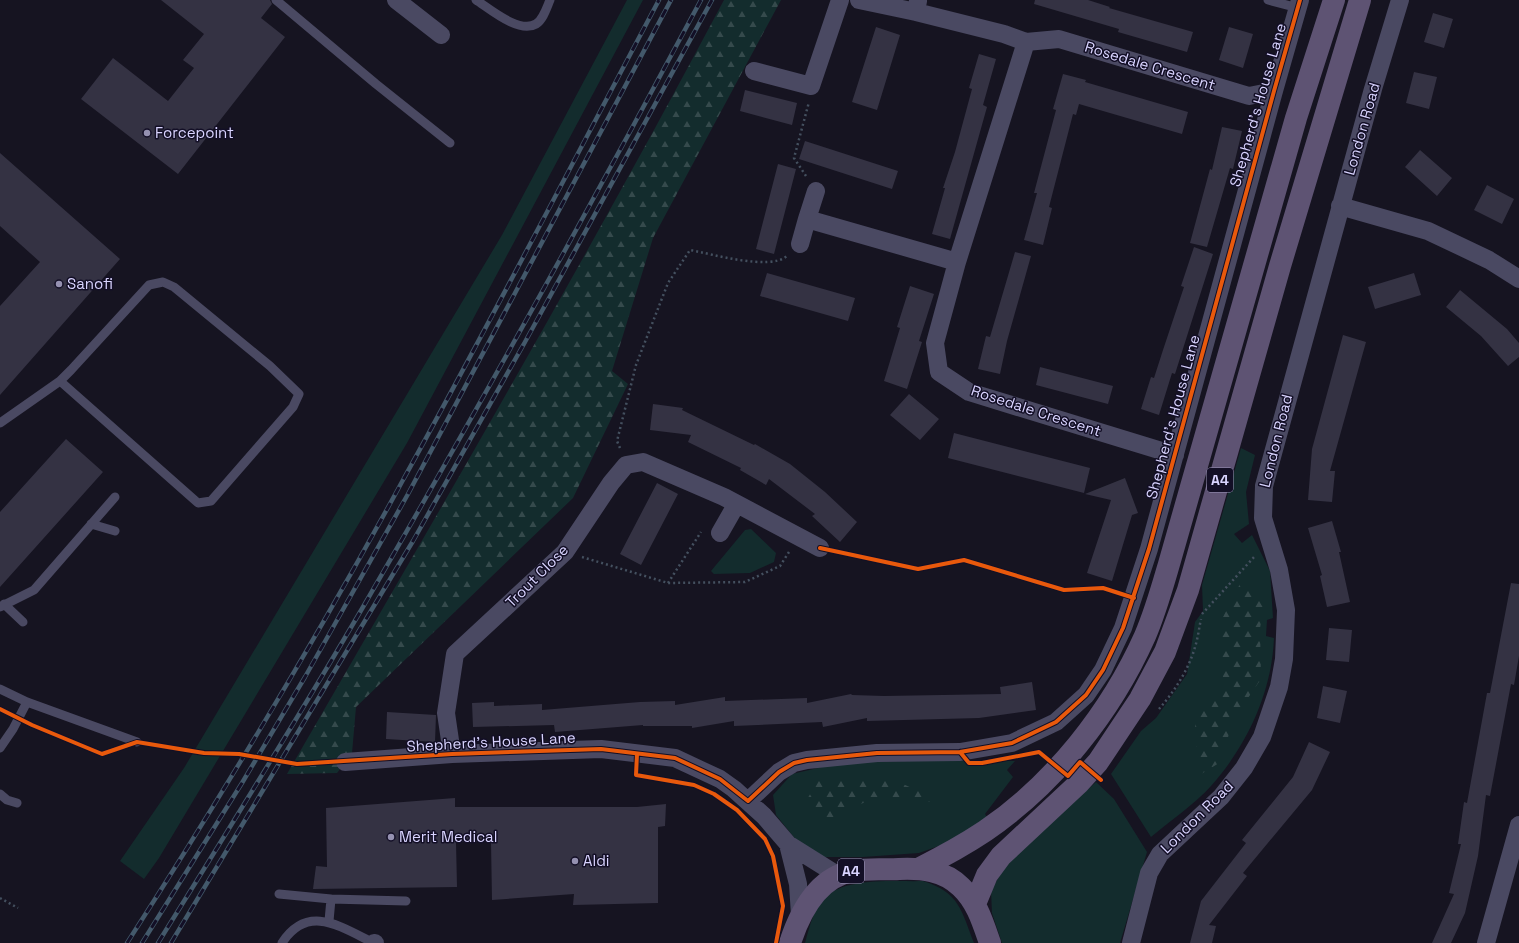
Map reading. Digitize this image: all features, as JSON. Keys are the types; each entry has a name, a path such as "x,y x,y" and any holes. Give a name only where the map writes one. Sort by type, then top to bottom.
{"main road":[{"name":"A4","path":"920,868 986,830 1024,800 1049,776 1084,735 1113,696 1145,635 1169,564 1296,118 1334,0"},
{"name":"A4","path":"975,904 987,875 1001,856 1078,784 1098,762 1140,699 1165,652 1188,590 1280,266 1360,0"},
{"name":"A4","path":"790,943 800,915 808,902 820,889 839,876 852,871 920,868 943,874 961,886 975,904 990,943"}],"street":[{"path":"396,0 441,35"},
{"path":"754,71 811,86 840,0"},
{"name":"Rosedale Crescent","path":"858,0 917,6 1026,42 1060,39 1249,96 1274,91"},
{"name":"London Road","path":"1131,943 1149,873 1160,854 1221,798 1244,768 1262,737 1280,687 1284,659 1286,610 1279,570 1263,518 1264,486 1340,206 1400,0"},
{"name":"Shepherd's House Lane","path":"748,800 779,772 794,763 829,756 877,753 960,752 1012,743 1056,722 1086,695 1103,670 1123,628 1149,549 1299,4"},
{"name":"Rosedale Crescent","path":"1026,42 957,262 935,343 940,372 969,392 1176,455"},
{"path":"800,244 816,191"},
{"path":"1340,206 1428,231 1489,260 1519,279"},
{"path":"807,219 957,262"},
{"path":"626,465 643,462 736,505 820,548"},
{"name":"Trout Close","path":"452,754 446,713 455,654 565,552 611,483 626,465"},
{"path":"720,533 736,505"},
{"name":"Shepherd's House Lane","path":"345,762 452,754 601,749 675,758 720,779 748,800 788,844 839,876"},
{"path":"1486,943 1519,825"},
{"name":"Shepherd's House Lane","path":"788,844 798,884 800,915"}],"lane":[{"path":"276,0 354,66 450,143"},
{"path":"476,0 513,23 522,26 530,26 538,23 550,0"},
{"path":"1268,0 1299,4"},
{"path":"0,423 60,380 126,312 149,285 163,282 179,291 270,366 299,394 293,407 211,501 198,503 60,380"},
{"path":"23,622 2,606 34,590 114,497"},
{"path":"92,524 115,531"},
{"path":"0,689 27,702 137,742"},
{"path":"0,748 13,729 27,702"},
{"path":"0,794 7,800 17,803"},
{"path":"279,894 331,899 406,901"},
{"path":"329,921 331,899"},
{"path":"282,943 290,931 300,924 315,921 329,921 375,943"}],"path":[{"path":"811,86 808,108 794,158 816,191"},
{"path":"626,465 617,441 636,365 668,283 690,250 763,263 783,259 800,244"},
{"path":"668,583 702,530"},
{"path":"565,552 668,583 745,582 780,566 799,538"},
{"path":"0,898 18,908"}],"green space":[{"path":"627,0 643,0 407,443 159,858 144,879 120,861 184,768 502,235"},
{"path":"724,0 781,0 653,238 612,371 628,384 573,498 356,707 352,753 337,773 287,774 564,293"},
{"path":"1241,448 1255,455 1246,492 1249,524 1234,534 1242,543 1252,535 1270,571 1273,618 1267,620 1266,636 1274,638 1268,678 1263,698 1255,717 1236,754 1211,786 1198,799 1151,837 1111,774 1141,731 1156,718 1187,674 1195,622 1203,611 1202,585"},
{"path":"751,529 776,553 774,562 750,573 714,574 711,571 745,530"},
{"path":"1242,580 1265,601 1260,628 1261,679 1235,717 1219,763 1198,776 1195,722 1223,681 1220,623"},
{"path":"935,760 1015,761 1007,770 1013,777 985,814 987,817 950,842 919,853 863,857 824,857 801,846 776,815 773,795 792,774 839,763"},
{"path":"888,777 944,803 872,798 827,823 803,806 818,781"},
{"path":"1096,782 1114,799 1147,852 1120,943 1002,943 992,913 991,891 1007,862"},
{"path":"923,881 945,891 958,904 974,943 805,943 809,927 817,908 828,894 853,884 867,882"}],"building":[{"path":"161,0 270,0 272,4 261,18 285,37 178,174 81,99 113,58 168,101 194,68 183,60 204,34"},
{"path":"1035,0 1088,0 1110,7 1109,8 1193,32 1187,52 1118,32 1119,29 1034,4"},
{"path":"1433,13 1453,19 1444,48 1424,42"},
{"path":"876,27 900,35 877,110 852,102"},
{"path":"1229,27 1253,34 1243,68 1219,60"},
{"path":"979,54 996,59 983,105 987,107 950,239 932,234 945,188 943,188 955,152 972,89 969,88"},
{"path":"1414,72 1437,77 1429,109 1406,103"},
{"path":"1063,74 1086,80 1085,82 1188,112 1182,134 1079,104 1076,115 1073,114 1049,207 1052,208 1043,245 1024,240 1037,193 1034,193 1056,110 1053,109"},
{"path":"745,90 797,103 792,125 740,111"},
{"path":"1222,127 1242,131 1233,169 1230,168 1207,247 1190,243 1210,169 1212,170"},
{"path":"805,141 898,171 892,189 799,159"},
{"path":"1420,150 1452,178 1437,196 1405,167"},
{"name":"Sanofi","path":"0,153 120,259 0,395 0,306 40,262 0,226"},
{"path":"778,164 796,169 774,254 756,249"},
{"path":"1487,185 1514,199 1502,224 1474,210"},
{"path":"1194,247 1213,254 1175,374 1172,373 1159,415 1141,409 1151,377 1154,378 1184,287 1181,286"},
{"path":"1015,252 1031,256 1007,341 1000,374 978,369 986,336 990,337"},
{"path":"767,273 855,298 848,321 760,296"},
{"path":"1414,273 1421,295 1375,309 1368,287"},
{"path":"910,286 934,294 919,341 922,342 907,389 884,381 900,328 897,327"},
{"path":"1460,290 1507,329 1519,343 1519,357 1508,366 1481,336 1446,307"},
{"path":"1343,335 1366,342 1330,471 1335,471 1332,502 1308,500 1312,449"},
{"path":"1040,367 1113,386 1108,404 1036,385"},
{"path":"909,394 939,419 920,440 890,415"},
{"path":"653,404 683,408 682,410 754,445 755,444 790,464 825,492 857,522 840,542 812,516 815,514 769,479 766,485 740,470 741,468 688,442 691,435 650,430"},
{"path":"954,433 1090,468 1084,493 948,458"},
{"path":"66,439 103,472 0,587 0,512"},
{"path":"1125,478 1138,513 1132,515 1112,581 1087,573 1111,500 1085,494"},
{"path":"657,483 678,494 641,565 620,554"},
{"path":"1332,521 1341,552 1339,552 1350,602 1327,607 1320,576 1322,575 1308,528"},
{"path":"1511,583 1519,584 1519,656 1514,685 1511,684 1490,796 1486,795 1478,856 1465,913 1451,943 1432,943 1454,894 1449,893 1461,844 1458,844 1464,802 1467,803 1487,693 1490,693"},
{"path":"1329,628 1352,630 1349,662 1326,660"},
{"path":"1032,682 1036,710 979,718 867,721 867,718 823,727 822,722 734,726 734,721 692,728 692,726 643,725 555,732 554,725 473,727 472,703 494,702 494,706 542,704 542,710 640,702 675,701 675,705 725,697 725,701 807,698 807,703 851,694 884,696 1001,694 1000,687"},
{"path":"1323,686 1347,691 1340,723 1317,718"},
{"path":"387,712 436,715 435,742 386,739"},
{"path":"1309,742 1330,752 1312,790 1243,873 1247,876 1209,925 1216,926 1212,943 1190,943 1201,901 1246,843 1242,840 1293,777"},
{"path":"455,798 455,807 637,807 666,804 665,826 658,827 658,903 573,905 574,894 492,900 491,842 456,842 457,887 313,889 316,866 327,867 326,808"}],"railway":[{"path":"127,943 199,829 337,598 436,420 659,0"},
{"path":"142,943 242,783 305,677 408,494 671,0"},
{"path":"158,943 262,776 363,607 535,305 701,0"},
{"path":"171,943 413,541 525,342 712,0"}],"cycle path":[{"path":"0,709 32,725 102,754 137,742 204,753 239,754 297,764 452,754 601,749 675,758 720,779 748,801 779,772 794,763 807,760 877,753 960,752 1012,743 1056,722 1086,695 1103,670 1123,628 1149,549 1300,0"},
{"path":"820,548 918,569 964,560 1064,590 1103,588 1134,598"},
{"path":"960,752 969,763 982,763 1039,752 1068,776 1080,762 1101,780"},
{"path":"637,754 636,775 694,785 714,794 737,810 765,839 773,856 783,906 776,943"}],"place":[{"name":"Forcepoint","path":"147,133"},
{"name":"Sanofi","path":"59,284"},
{"name":"Merit Medical","path":"391,837"},
{"name":"Aldi","path":"575,861"}]}
